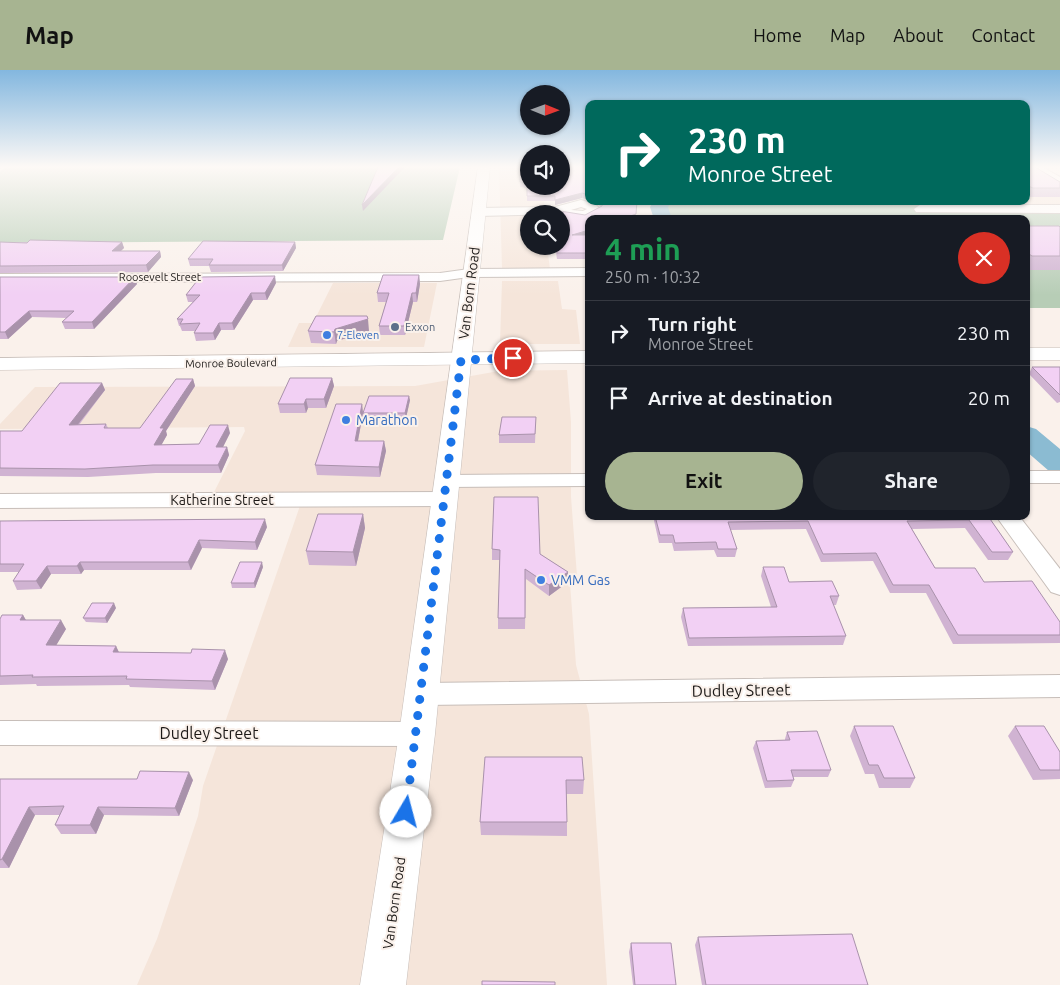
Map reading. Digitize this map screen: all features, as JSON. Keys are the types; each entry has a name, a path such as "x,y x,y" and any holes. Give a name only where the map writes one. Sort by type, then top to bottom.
{"main road":[{"name":"Van Born Road","path":"382,985 417,734 470,273 479,212"},
{"path":"1030,354 1060,354"},
{"name":"Monroe Boulevard","path":"0,364 585,357"}],"street":[{"path":"479,212 520,211"},
{"name":"Roosevelt Street","path":"0,278 440,277 470,273 585,272"},
{"path":"1030,477 1059,477"},
{"name":"Katherine Street","path":"0,501 446,490 585,480"},
{"path":"1010,520 1060,586"},
{"name":"Dudley Street","path":"422,694 1060,686"},
{"name":"Dudley Street","path":"0,734 417,734"}],"shaded area":[{"path":"500,210 520,210 520,255 548,255 550,269 502,268"},
{"path":"502,281 558,281 562,309 576,310 580,344 500,344"},
{"path":"333,283 437,283 424,347 288,347 299,323 313,323"},
{"path":"567,370 571,422 571,497 577,576 570,583 576,665 589,714 607,985 137,985 157,939 198,816 203,786 302,500 210,500 245,431 244,427 0,429 0,424 35,387 415,386 499,371"}],"green space":[{"path":"0,210 450,210 443,240 0,243"},
{"path":"660,210 971,210 975,213 1060,213 1060,308 1030,308 1030,215 662,215"}],"building":[{"path":"595,210 636,210 636,214 585,215"},
{"path":"570,213 585,215 585,231 572,235 585,235 585,253 570,253"},
{"path":"1030,226 1059,226 1060,256 1030,255"},
{"path":"30,240 122,242 112,251 160,251 146,265 0,266 0,242 27,243"},
{"path":"203,241 295,242 282,265 209,265 213,259 188,259"},
{"path":"383,275 419,275 416,293 412,293 404,326 379,326 389,293 377,293"},
{"path":"275,276 265,293 251,293 232,323 219,323 213,333 194,333 200,323 180,324 183,319 177,319 200,295 186,295 200,277"},
{"path":"0,277 135,277 92,322 62,322 74,311 29,311 5,332 0,332"},
{"path":"316,316 367,316 368,319 335,329 334,332 308,331"},
{"path":"1032,367 1060,367 1060,395"},
{"path":"290,378 332,378 324,399 306,399 304,404 278,404"},
{"path":"176,379 193,379 160,428 164,428 154,445 199,444 210,425 228,425 216,447 227,447 218,465 153,465 85,469 0,468 0,431 22,431 60,383 102,383 69,425 106,424 104,428 140,428"},
{"path":"369,396 409,396 405,413 363,413"},
{"path":"336,404 362,404 355,441 384,441 379,467 315,465"},
{"path":"502,417 536,417 535,434 499,435"},
{"path":"494,497 538,497 540,554 568,572 549,585 525,569 525,618 498,618 500,550 492,549"},
{"path":"318,514 363,514 353,552 306,551"},
{"path":"265,519 255,542 199,540 188,562 80,562 77,566 47,566 36,581 13,581 24,564 0,564 0,521"},
{"path":"656,520 969,520 907,521 935,568 975,568 984,582 1032,581 1060,622 1060,635 958,635 929,585 893,585 876,553 823,554 808,521 728,522 737,549 718,549 716,542 675,543 673,535 660,535"},
{"path":"969,520 991,520 1013,552 992,552"},
{"path":"240,562 262,562 254,583 231,583"},
{"path":"763,567 784,567 789,582 832,581 839,596 830,596 846,636 689,638 683,608 777,607"},
{"path":"92,603 114,603 105,618 83,618"},
{"path":"2,615 23,615 20,620 61,620 46,645 116,646 113,652 191,653 192,649 225,650 212,681 126,679 127,676 0,676 0,619"},
{"path":"854,726 893,726 915,778 884,778 878,765 869,765"},
{"path":"1015,726 1044,726 1060,752 1060,770 1040,770"},
{"path":"817,731 831,770 791,770 794,780 767,781 756,741 790,740 787,732"},
{"path":"485,757 582,757 584,780 566,780 567,822 480,822"},
{"path":"140,771 189,772 175,808 98,807 90,825 55,825 64,806 29,807 0,860 0,779 137,779"},
{"path":"852,934 868,985 706,985 698,937"},
{"path":"631,943 671,943 676,985 635,985"},
{"path":"482,981 555,982 555,985 482,985"}],"waterway":[{"path":"660,210 662,215"},
{"path":"1030,439 1060,465"}],"place":[{"name":"Exxon","path":"395,327"},
{"name":"7-Eleven","path":"327,335"},
{"name":"Marathon","path":"346,420"},
{"name":"VMM Gas","path":"541,580"}],"route":[{"path":"406,812 415,754 461,360 513,358"}]}
